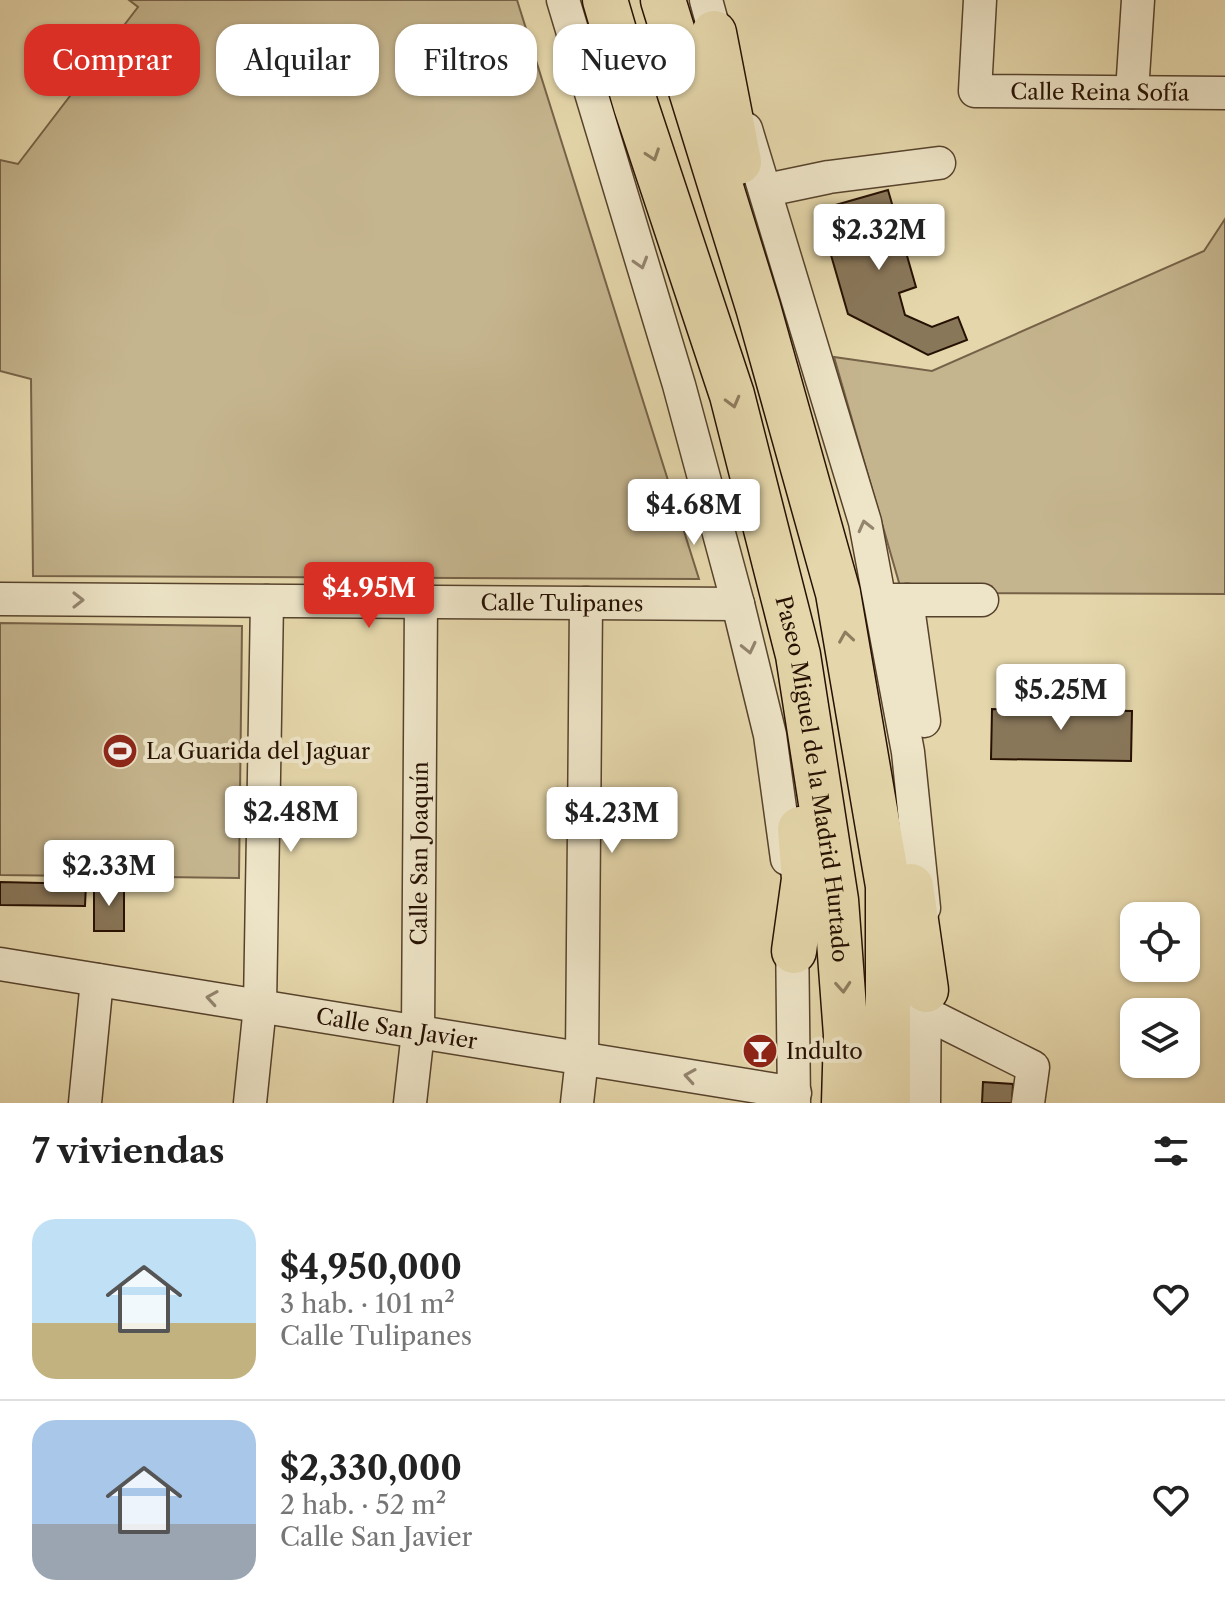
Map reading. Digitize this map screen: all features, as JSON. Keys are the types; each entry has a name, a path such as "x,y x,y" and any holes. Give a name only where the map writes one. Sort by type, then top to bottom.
{"highway":[{"path":"589,0 636,106"},
{"name":"Paseo Miguel de la Madrid Hurtado","path":"605,0 636,106 732,395 765,536 798,655 836,900 846,1035 844,1103"},
{"path":"663,0 758,307 838,593 888,886 888,1103"},
{"path":"710,17 744,189 758,307"},
{"path":"765,536 804,879 794,951"},
{"path":"856,698 885,774 908,860 925,1002"}],"street":[{"path":"563,0 679,385 770,735 788,869 794,951 794,1098"},
{"name":"Calle Reina Sofía","path":"980,0 975,91 1225,93"},
{"path":"1132,92 1138,0"},
{"path":"710,17 767,190 865,522 895,600 924,914 924,1103"},
{"path":"767,190 829,177 939,163"},
{"name":"Calle Tulipanes","path":"0,599 738,604"},
{"path":"895,600 982,600"},
{"path":"250,1103 260,1006 267,601"},
{"name":"Calle San Joaquín","path":"410,1103 418,1032 421,602"},
{"path":"577,1103 582,1058 586,603"},
{"name":"Calle San Javier","path":"0,964 582,1058 794,1098"},
{"path":"85,1103 97,980"},
{"path":"925,1002 1033,1067 1028,1103"}],"shaded area":[{"path":"129,0 517,0 525,24 395,24 395,96 537,96 537,64 699,579 33,576 31,379 0,371 0,160 18,164 70,96 200,96 200,24 125,24 138,7"},
{"path":"1225,219 1225,594 902,593 834,357 932,371 1204,251"},
{"name":"La Guarida del Jaguar","path":"0,623 242,626 239,878 0,875"}],"building":[{"path":"888,190 916,287 899,293 905,315 932,327 958,317 967,340 928,355 848,314 818,210"},
{"path":"1031,691 1072,692 1072,710 1132,711 1131,761 991,759 992,709 1031,710"},
{"path":"0,882 86,884 85,906 0,905"},
{"path":"124,884 124,931 94,931 94,885"},
{"path":"983,1082 1013,1084 1012,1103 982,1103"}],"place":[{"name":"La Guarida del Jaguar","path":"120,751"},
{"name":"Indulto","path":"760,1051"}]}
